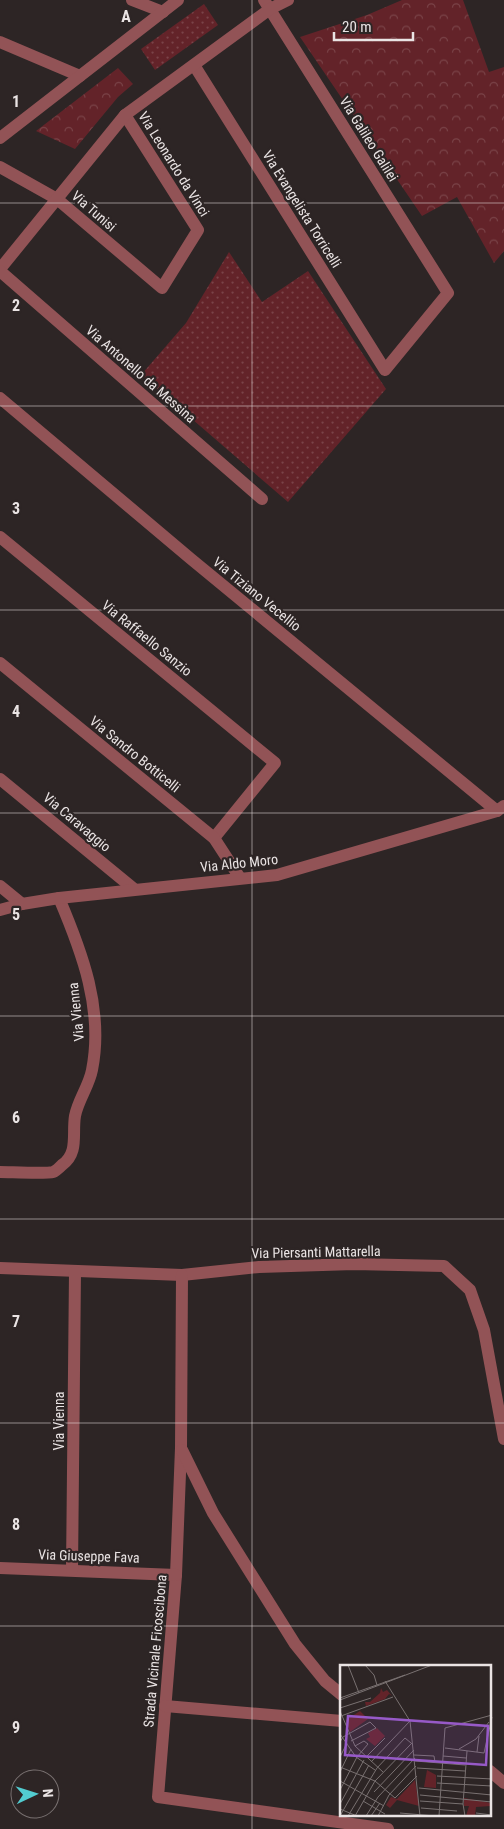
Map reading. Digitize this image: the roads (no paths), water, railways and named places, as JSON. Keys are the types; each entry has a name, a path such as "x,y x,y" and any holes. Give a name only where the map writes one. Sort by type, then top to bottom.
{"street":[{"path":"132,0 163,12"},
{"path":"0,138 178,0"},
{"path":"0,270 125,115 194,65 267,4 288,0"},
{"name":"Via Galileo Galilei","path":"267,4 448,293 385,370"},
{"path":"0,42 80,76"},
{"name":"Via Evangelista Torricelli","path":"194,65 385,370"},
{"name":"Via Leonardo da Vinci","path":"125,115 198,230 162,288"},
{"name":"Via Tunisi","path":"0,167 57,199 162,288"},
{"name":"Via Antonello da Messina","path":"0,270 262,499"},
{"name":"Via Tiziano Vecellio","path":"0,398 191,560 501,809"},
{"name":"Via Raffaello Sanzio","path":"0,537 275,762 214,838"},
{"name":"Via Sandro Botticelli","path":"0,663 214,838 240,878"},
{"name":"Via Caravaggio","path":"0,778 134,889"},
{"name":"Via Aldo Moro","path":"0,910 59,898 277,875 501,809"},
{"path":"0,886 22,904"},
{"name":"Via Vienna","path":"0,1172 53,1172 66,1162 73,1154 76,1115 92,1071 97,1035 94,1002 87,972 59,898"},
{"name":"Via Piersanti Mattarella","path":"0,1268 182,1275 259,1267 354,1264 444,1266 470,1290 484,1330 504,1440"},
{"name":"Via Vienna","path":"72,1570 75,1272"},
{"name":"Strada Vicinale Ficoscibona","path":"182,1275 176,1575 158,1797 388,1829"},
{"path":"180,1448 213,1513 295,1644 325,1681 340,1693"},
{"name":"Via Giuseppe Fava","path":"0,1568 176,1575"},
{"path":"165,1706 340,1721"},
{"path":"492,1773 504,1783"}]}
